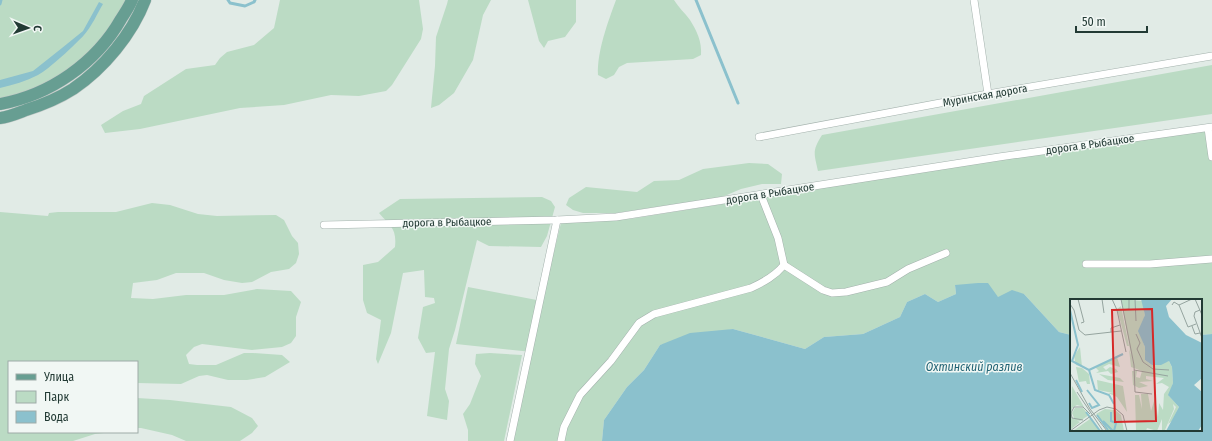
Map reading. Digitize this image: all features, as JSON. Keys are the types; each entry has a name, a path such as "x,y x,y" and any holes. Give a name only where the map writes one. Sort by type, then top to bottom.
{"main road":[{"path":"0,104 44,90 70,75 96,53 116,28 132,0"},
{"path":"0,118 46,103 74,88 101,66 119,46 140,14 145,0"}],"street":[{"path":"974,0 988,94"},
{"name":"Муринская дорога","path":"759,137 988,94 1212,56"},
{"path":"1210,127 1212,157"},
{"name":"дорога в Рыбацкое","path":"324,225 557,220 616,217 999,157 1210,127"},
{"path":"761,195 778,238 784,265 823,290 832,293 846,292 887,282 908,269 946,253"},
{"path":"510,441 557,220"},
{"path":"1086,264 1150,264 1212,259"},
{"path":"561,441 564,427 580,395 611,361 639,323 654,314 751,288 765,282 777,273 784,265"}],"green space":[{"path":"0,0 127,0 110,28 77,63 40,85 27,91 0,99"},
{"path":"280,0 419,0 423,29 421,39 392,85 386,91 359,96 331,95 284,105 240,108 140,129 105,133 101,125 123,111 141,104 144,96 186,69 215,65 227,52 254,45 274,28"},
{"path":"448,0 491,0 483,15 473,60 454,93 439,105 431,108 436,37"},
{"path":"528,0 576,0 576,22 565,37 548,41 544,48 539,41"},
{"path":"616,0 674,0 695,28 700,41 701,55 693,59 627,63 619,67 614,75 606,79 598,75 601,47"},
{"path":"1212,65 1212,114 818,171 815,149 822,135"},
{"path":"1212,125 1212,334 1202,335 1202,299 1070,299 1070,335 1059,332 1024,294 998,297 955,285 956,294 938,302 925,294 907,302 900,317 863,334 824,337 805,349 733,329 660,345 644,370 627,387 604,420 602,441 510,441 532,352 456,344 468,287 542,301 561,223 630,219"},
{"path":"749,163 768,164 782,174 781,184 762,184 741,189 722,197 616,213 583,213 573,210 566,205 569,198 586,187 637,192 654,181 679,180 703,169"},
{"path":"542,197 551,201 555,207 547,236 541,247 489,246 477,240 449,349 445,389 449,401 447,420 427,416 435,352 426,353 418,338 423,307 435,303 434,298 425,297 424,270 403,273 391,333 378,364 376,359 381,320 367,313 363,300 363,265 378,262 395,247 394,231 379,213 400,199"},
{"path":"152,203 170,205 198,214 217,216 276,215 284,220 292,236 298,243 299,254 296,263 289,269 271,272 252,282 242,283 224,280 204,273 176,273 157,280 133,283 131,298 153,299 186,295 224,295 257,289 291,291 301,302 296,317 296,336 291,343 282,347 252,350 202,344 194,347 186,355 189,364 197,365 216,365 244,353 282,355 290,362 265,377 247,380 228,380 207,375 199,376 181,384 138,383 138,361 8,361 8,433 104,433 95,434 73,441 0,441 0,212 48,216 49,213 58,212 116,212"},
{"path":"490,353 522,355 504,441 468,441 468,430 463,414 470,404 481,376 475,364 476,354"},
{"path":"138,398 231,407 252,418 258,426 252,433 240,441 186,441 172,435 138,428"}],"water":[{"path":"99,2 103,4 87,31 55,63 33,77 19,83 0,88 0,80 33,71 83,31"},
{"name":"Охтинский разлив","path":"988,283 998,297 1012,290 1024,294 1059,332 1070,335 1070,431 1202,431 1202,335 1212,334 1212,441 602,441 604,420 627,387 644,370 660,345 690,333 733,329 805,349 824,337 863,334 900,317 907,302 925,294 938,302 956,294 955,285"}],"waterway":[{"path":"0,4 1,0"},
{"path":"228,0 230,3 245,6 254,2 255,0"},
{"path":"696,0 738,103"}]}
